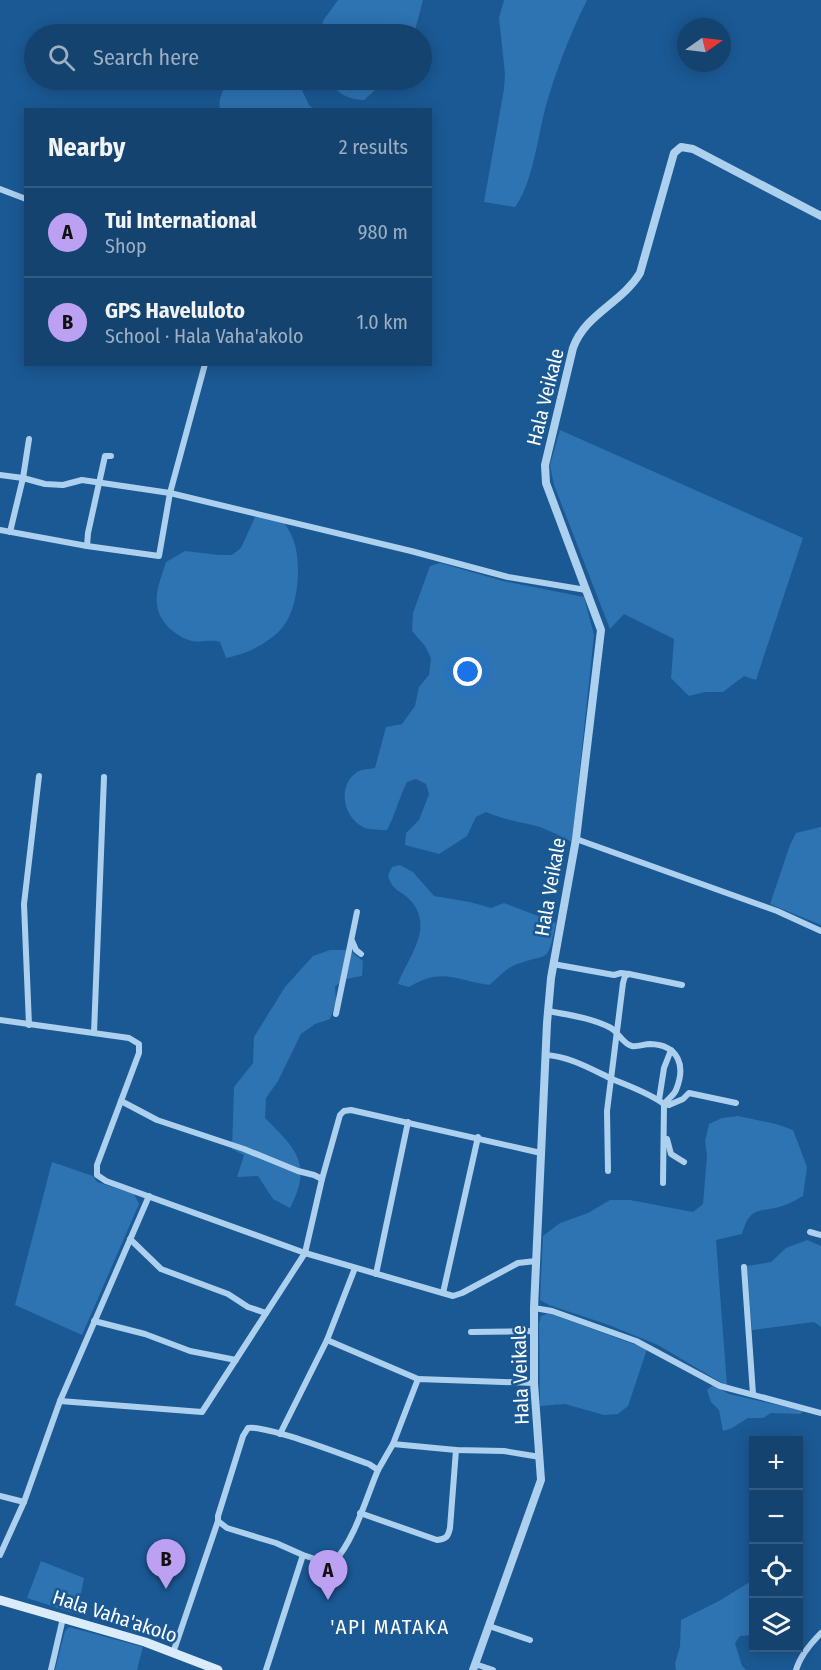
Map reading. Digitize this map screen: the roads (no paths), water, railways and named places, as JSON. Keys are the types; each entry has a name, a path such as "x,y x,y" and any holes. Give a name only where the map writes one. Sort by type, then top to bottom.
{"main road":[{"name":"Hala Vaha'akolo","path":"0,1600 145,1642 199,1666 218,1670"}],"street":[{"name":"Hala Veikale","path":"474,1667 542,1480 534,1383 534,1308 548,1011 553,964 576,839 602,630 546,483 545,465 577,336 585,325 633,285 640,273 674,153 681,147 693,149 821,216"},
{"path":"0,189 24,198"},
{"path":"0,530 159,556 170,493 204,366"},
{"path":"10,532 29,439"},
{"path":"87,546 92,511 105,456 111,456"},
{"path":"0,475 23,477 45,484 63,485 82,480 170,493 411,551 508,578 586,590"},
{"path":"29,1025 24,904 39,776"},
{"path":"94,1033 104,777"},
{"path":"576,839 777,911 821,931"},
{"path":"336,1014 357,912"},
{"path":"352,941 356,950 361,954"},
{"path":"553,964 614,975 629,974 682,985"},
{"path":"608,1171 606,1126 611,1078 623,983 625,976 629,974"},
{"path":"548,1011 572,1014 609,1028 633,1047 650,1044 671,1050 679,1058 679,1075 675,1091 662,1102"},
{"path":"0,1020 129,1038 139,1044 139,1053 97,1165 97,1175 106,1181 305,1253 453,1296 518,1263 536,1261"},
{"path":"671,1050 664,1068 662,1102 665,1130 671,1154 684,1162"},
{"path":"545,1055 559,1056 669,1106 683,1099 688,1093 736,1103"},
{"path":"121,1101 157,1120 244,1149 322,1179"},
{"path":"60,1401 202,1412 305,1253 322,1179 340,1115 344,1111 351,1110 408,1122 541,1153"},
{"path":"376,1274 408,1122"},
{"path":"663,1183 665,1130"},
{"path":"443,1293 478,1137"},
{"path":"0,1555 24,1502 60,1401 149,1196"},
{"path":"810,1232 821,1235"},
{"path":"130,1239 161,1269 228,1294 248,1307 266,1313"},
{"path":"744,1267 753,1394"},
{"path":"280,1434 327,1340 355,1268"},
{"path":"534,1308 552,1311 636,1341 720,1386 821,1411"},
{"path":"94,1321 145,1334 190,1351 236,1359"},
{"path":"471,1332 534,1331"},
{"path":"327,1340 418,1379 534,1383"},
{"path":"218,1521 227,1528 276,1543 303,1555 324,1562 334,1562 351,1534 378,1470 393,1444 418,1379"},
{"path":"173,1653 218,1521 243,1436 248,1428 257,1427 280,1434 369,1464 378,1470"},
{"path":"393,1444 456,1450 504,1451 540,1457"},
{"path":"360,1513 437,1540 445,1539 450,1528 456,1450"},
{"path":"0,1496 24,1502"},
{"path":"266,1670 303,1555"},
{"path":"51,1670 63,1618"},
{"path":"489,1626 530,1640"},
{"path":"796,1670 808,1649 821,1633"},
{"path":"474,1667 492,1670"}],"place":[{"name":"GPS Haveluloto","path":"166,1589"},
{"name":"Tui International","path":"328,1600"}],"district":[{"name":"'API MATAKA","path":"390,1627"}]}
